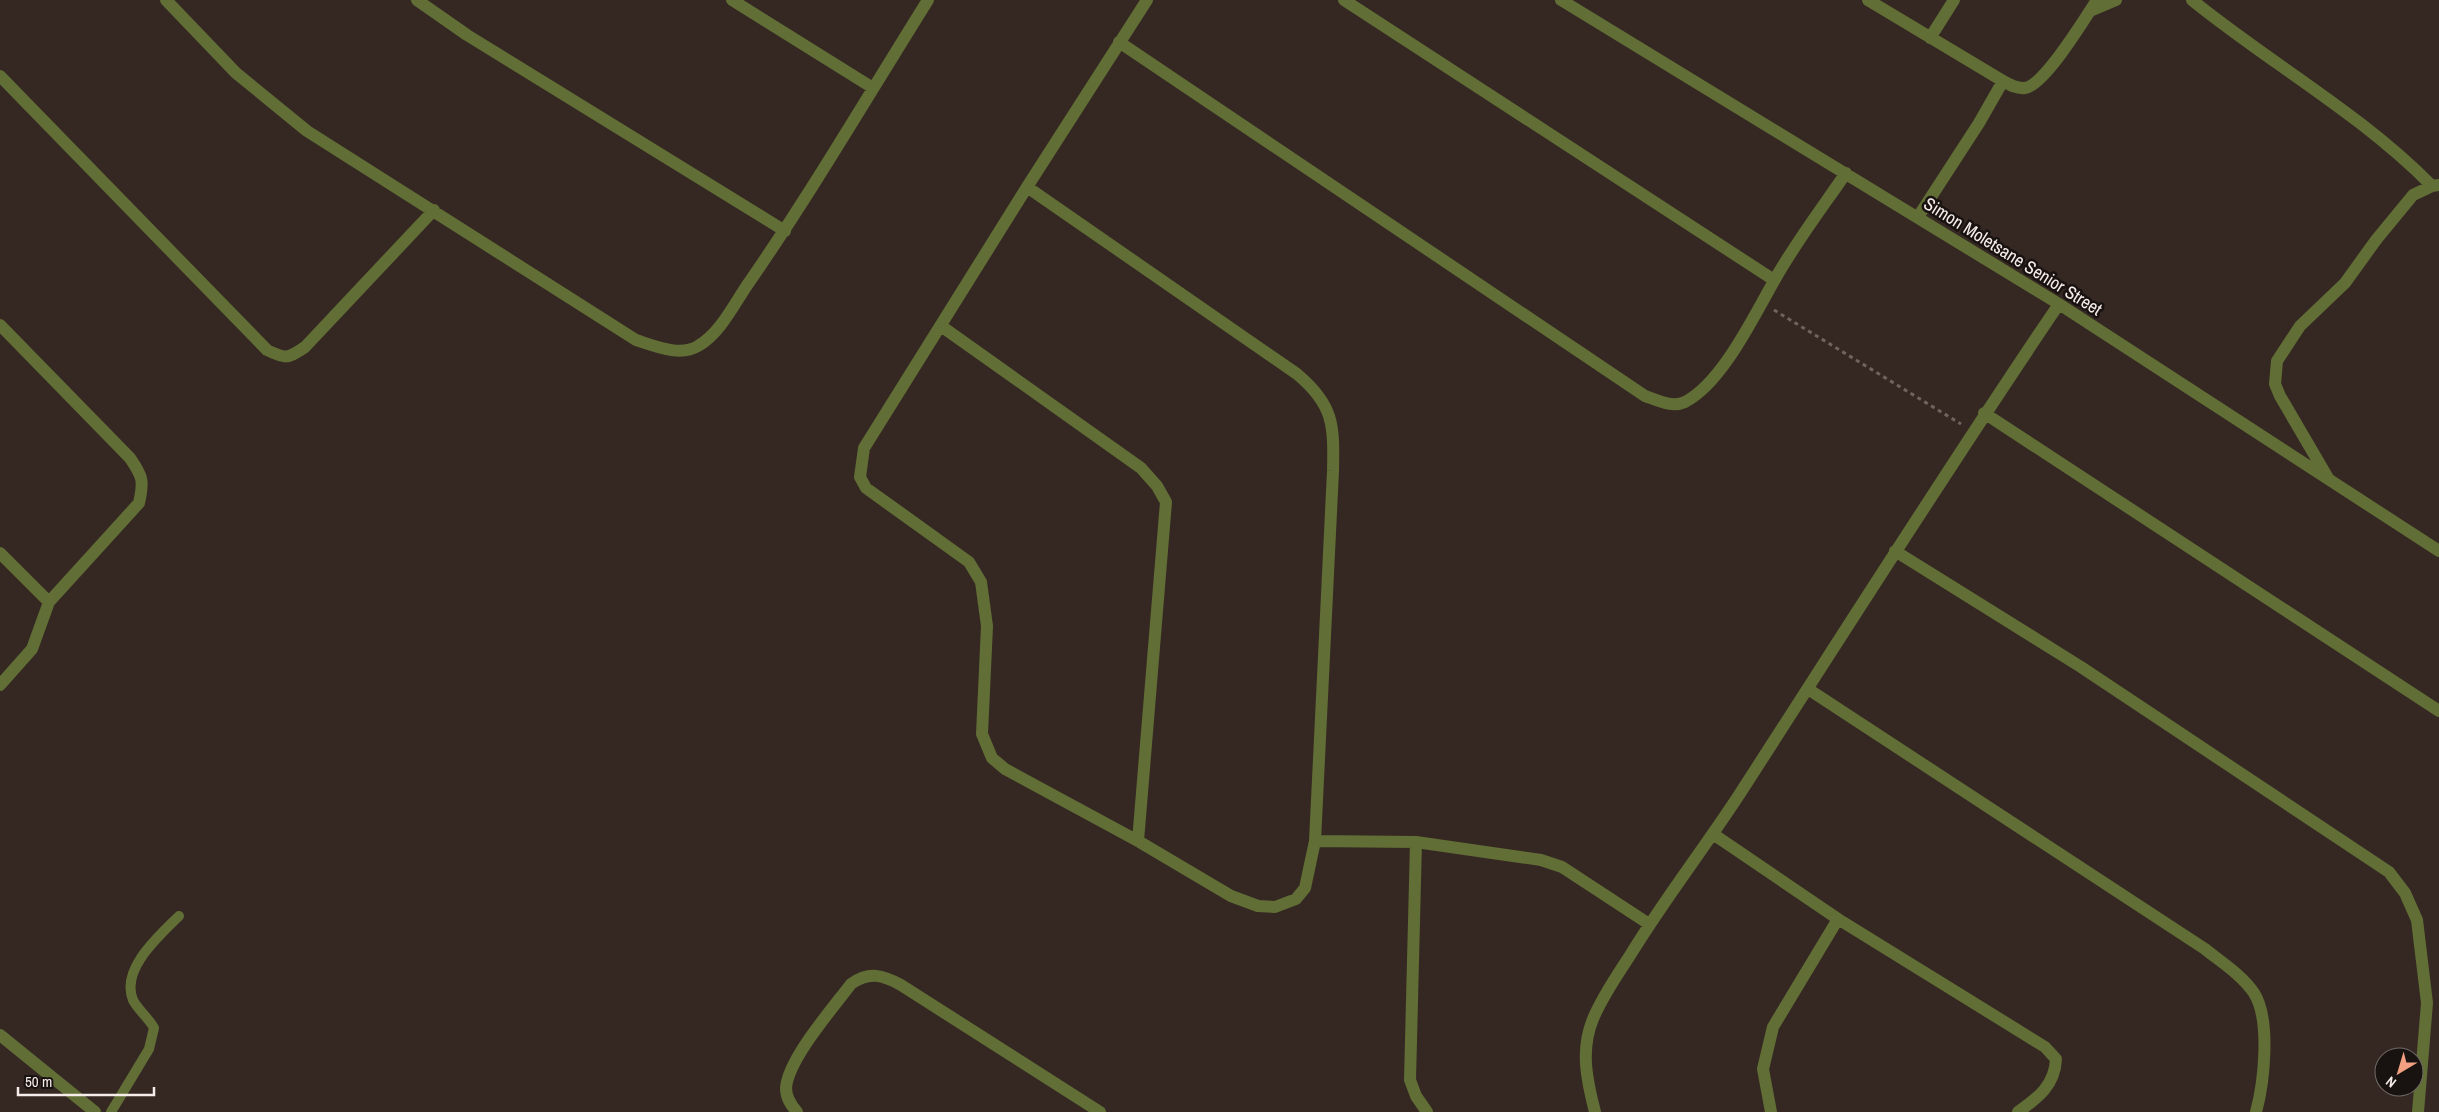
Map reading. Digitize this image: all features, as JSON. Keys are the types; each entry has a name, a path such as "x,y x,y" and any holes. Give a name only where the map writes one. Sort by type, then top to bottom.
{"street":[{"path":"166,0 236,73 307,132 434,210 636,340 658,348 679,351 698,347 714,333 785,231 928,0"},
{"path":"417,0 467,35 785,231"},
{"path":"732,0 873,88"},
{"path":"1027,187 1297,374 1313,387 1323,400 1330,416 1334,439 1315,842 1306,888 1296,899 1275,907 1258,906 1232,896 1138,841 1005,769 992,758 982,734 987,626 981,582 969,562 866,488 860,477 864,448 1027,187 1147,0"},
{"path":"1344,0 1774,280"},
{"name":"Simon Moletsane Senior Street","path":"1561,0 2059,304 2330,482 2439,551"},
{"path":"1868,0 2016,88 2026,88 2033,84 2050,67 2093,5 2116,0"},
{"path":"1930,38 1954,0"},
{"path":"2192,0 2234,34 2357,119 2435,186 2413,195 2402,207 2345,283 2300,326 2277,361 2275,384 2280,396 2330,482"},
{"path":"1119,42 1645,396 1665,404 1683,403 1710,384 1763,303 1774,280 1846,173"},
{"path":"0,76 267,350 282,357 292,356 305,347 434,210"},
{"path":"1918,217 1979,123 2003,81"},
{"path":"1595,1112 1587,1080 1585,1060 1592,1021 1602,999 1649,924 1713,834 1808,689 1972,431 2059,304"},
{"path":"0,325 130,458 141,474 144,484 139,503 49,602 32,648 0,684"},
{"path":"941,326 1141,468 1157,486 1166,502 1138,841"},
{"path":"1984,413 2439,711"},
{"path":"1895,551 2081,667 2389,872 2405,893 2417,920 2427,1003 2418,1112"},
{"path":"0,553 49,602"},
{"path":"1808,689 2205,949 2238,976 2254,994 2261,1012 2264,1061 2256,1112"},
{"path":"1713,834 1838,919 2045,1047 2056,1059 2055,1073 2046,1089 2018,1112"},
{"path":"1315,842 1416,842 1541,860 1562,867 1649,924"},
{"path":"1416,842 1410,1080 1416,1096 1427,1112"},
{"path":"1771,1112 1763,1069 1773,1027 1838,919"},
{"path":"797,1112 790,1104 786,1090 795,1061 851,984 860,977 872,974 885,976 901,985 1100,1112"},
{"path":"0,1036 95,1112"}],"lane":[{"path":"110,1112 149,1049 154,1028 133,999 132,976 146,948 179,916"}],"path":[{"path":"1763,303 1972,431"}]}
